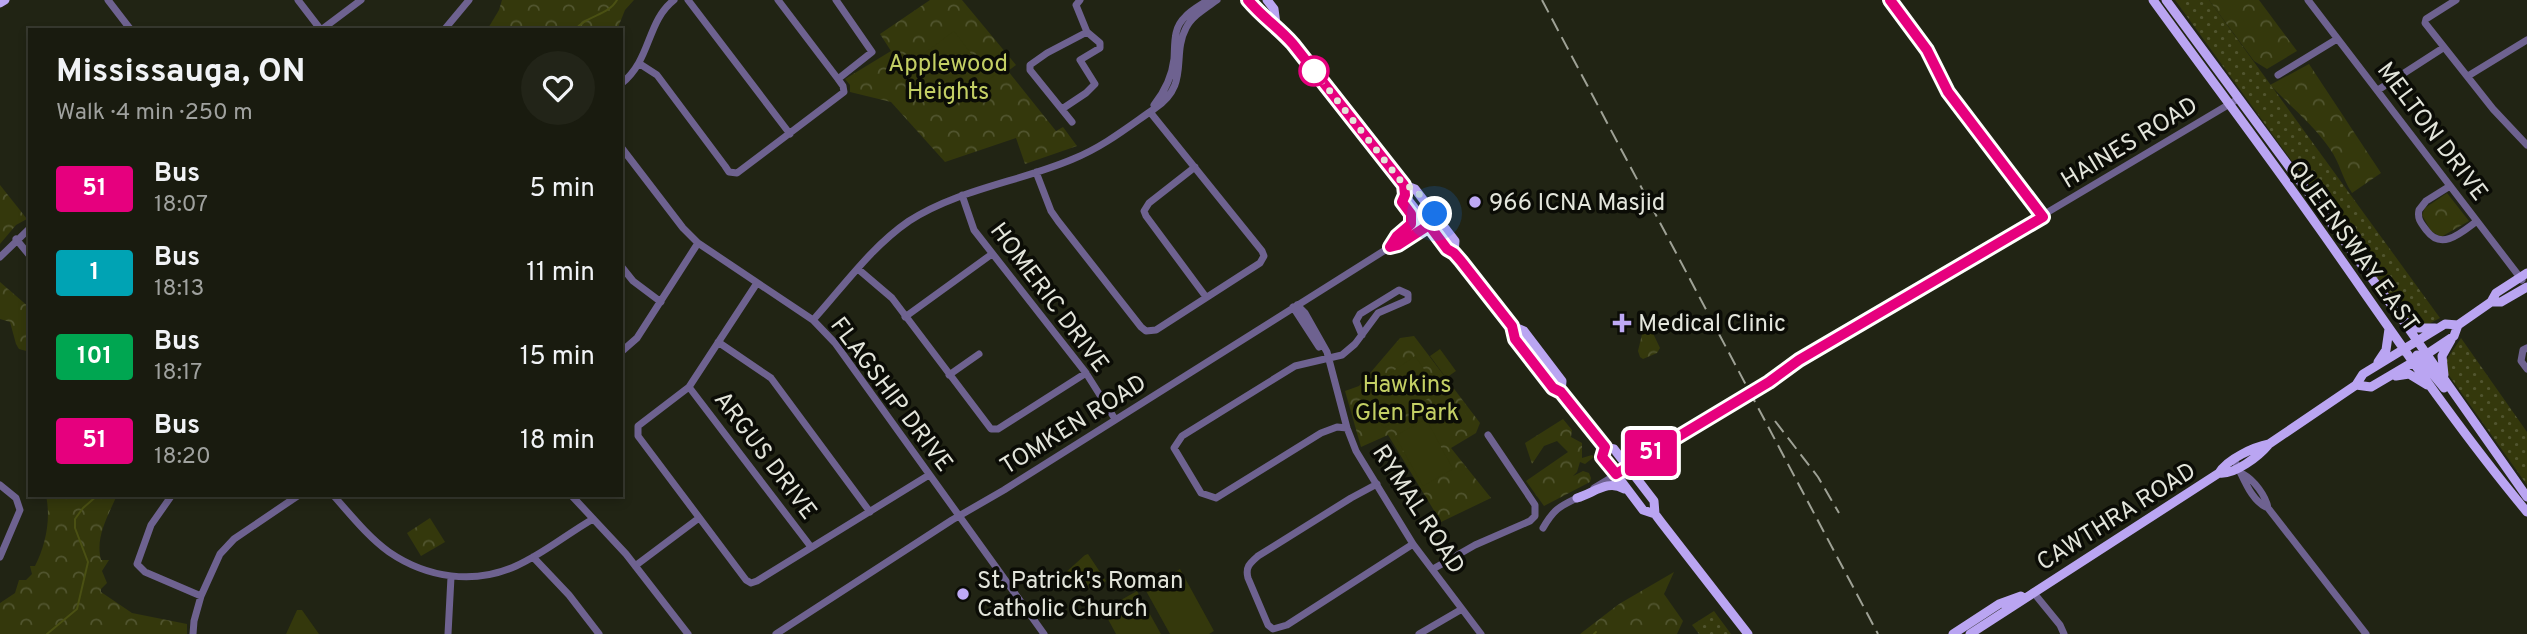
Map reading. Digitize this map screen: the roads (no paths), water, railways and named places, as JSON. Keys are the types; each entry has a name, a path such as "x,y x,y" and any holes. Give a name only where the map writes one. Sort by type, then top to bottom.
{"main road":[{"path":"0,3 5,0"},
{"path":"1248,0 1263,18 1276,24 1447,249 1454,253 1512,326 1524,331 1562,381 1561,392 1605,447 1614,449 1628,467 1654,501 1655,514 1748,634"},
{"path":"1267,0 1274,9 1276,24"},
{"name":"QUEENSWAY EAST","path":"2153,0 2389,329 2445,380 2527,497"},
{"name":"QUEENSWAY EAST","path":"2166,0 2404,321 2418,341 2415,355 2438,394 2527,512"},
{"path":"1404,190 1415,189 1455,241 1454,253"},
{"path":"1393,244 1397,236 1411,224 1411,214 1402,202 1404,190"},
{"name":"CAWTHRA ROAD","path":"2356,386 2371,387 2384,380 2415,355 2418,341 2445,324 2458,325 2491,302 2496,293 2523,275"},
{"name":"CAWTHRA ROAD","path":"2491,302 2501,302 2527,286"},
{"path":"2404,321 2424,329 2441,327"},
{"path":"2445,380 2441,365 2442,356 2458,325"},
{"path":"2374,368 2386,350 2389,329"},
{"name":"CAWTHRA ROAD","path":"1970,634 2220,473 2222,468 2238,467 2259,446 2269,444 2356,386 2363,374 2415,355 2454,336"},
{"path":"2415,355 2508,470"},
{"path":"2384,380 2409,374 2438,394"},
{"path":"1605,447 1602,457 1643,510 1655,514"},
{"path":"1577,498 1610,485 1620,486 1633,498"},
{"name":"CAWTHRA ROAD","path":"1953,634 1999,604 2033,592"}],"street":[{"path":"109,0 130,28"},
{"path":"298,0 319,28"},
{"path":"324,28 361,0"},
{"path":"446,28 469,0"},
{"path":"623,82 640,64 660,15 674,0"},
{"path":"688,0 790,134"},
{"path":"640,64 656,75 729,172 742,171 842,94 844,89 778,0"},
{"path":"836,0 872,52 838,79"},
{"path":"1062,109 1095,84 1080,63 1101,46 1087,32 1076,5 1080,0"},
{"path":"1150,111 1168,85 1176,31 1186,15 1208,0"},
{"path":"813,320 881,243 908,222 962,195 1036,172 1097,148 1165,100 1177,81 1185,30 1196,15 1217,0"},
{"path":"1890,0 1927,50 1948,92 2043,217"},
{"name":"MELTON DRIVE","path":"2308,0 2477,222 2523,275 2527,286"},
{"path":"2456,0 2426,19 2425,23 2442,48 2493,109 2523,133 2527,145"},
{"path":"1072,122 1030,70 1030,65 1087,32"},
{"path":"2278,75 2337,39"},
{"path":"2468,76 2527,40"},
{"path":"2378,90 2442,48"},
{"name":"HAINES ROAD","path":"1543,528 1563,503 1577,498 1769,382 1799,360 2238,99"},
{"path":"1036,172 1051,211 1058,221 1146,331 1156,330 1260,263 1263,254 1150,111"},
{"name":"FLAGSHIP DRIVE","path":"623,150 683,228 698,243 813,320 835,343 1044,634"},
{"path":"1195,167 1149,203 1144,211 1206,297"},
{"path":"2450,186 2426,201 2419,210 2420,221 2431,236 2439,240 2449,240 2477,222"},
{"name":"HOMERIC DRIVE","path":"962,195 972,227 1086,373 1115,419"},
{"name":"TOMKEN ROAD","path":"776,634 958,516 1004,490 1436,217"},
{"path":"0,257 28,230"},
{"path":"16,239 28,254"},
{"path":"623,350 638,338 698,243"},
{"path":"905,317 992,254"},
{"path":"623,268 633,281 661,302"},
{"path":"858,269 886,292 987,426 994,430 1086,373"},
{"path":"757,283 690,387 636,430 746,580 751,583 757,581 929,475"},
{"path":"1347,428 1337,427 1321,433 1216,498 1201,493 1174,448 1182,436 1295,366 1342,355 1362,335 1378,313 1404,303 1408,300 1408,294 1399,290 1360,314 1356,325 1362,335"},
{"name":"RYMAL ROAD","path":"1295,306 1327,358 1356,451 1413,544 1481,634"},
{"path":"718,342 771,378 870,512"},
{"path":"2527,348 2521,361 2527,369"},
{"path":"949,375 979,354"},
{"name":"ARGUS DRIVE","path":"690,387 811,547"},
{"path":"1433,569 1465,550 1530,521 1535,516 1535,505 1488,435"},
{"path":"2238,467 2267,500 2268,508 2366,634"},
{"path":"1377,484 1269,549 1248,565 1248,578 1268,625 1273,629 1287,625 1413,544"},
{"path":"0,485 16,498 20,510 0,557"},
{"path":"171,497 151,525 137,564 145,572 201,596"},
{"path":"193,634 201,596 215,563 227,545 296,497"},
{"path":"334,497 388,551 414,566 452,577 473,578 501,572 533,557 593,519"},
{"path":"573,497 635,566 688,634"},
{"path":"635,566 699,518"},
{"path":"533,557 569,595 598,634"},
{"path":"449,634 452,577"},
{"path":"2033,592 2060,625 2064,634"},
{"path":"1419,634 1462,609"}],"waterway":[{"path":"577,28 608,9 617,0"},
{"path":"47,634 77,609 88,562 75,528 75,519 96,497"}],"railway":[{"path":"1542,0 1878,634"},
{"path":"1775,421 1818,477 1839,513"}],"place":[{"name":"966 ICNA Masjid","path":"1475,202"},
{"name":"Medical Clinic","path":"1622,323"},
{"name":"St. Patrick's Roman Catholic Church","path":"963,594"}],"park label":[{"name":"Applewood Heights","path":"948,77"},
{"name":"Hawkins Glen Park","path":"1407,398"}]}
